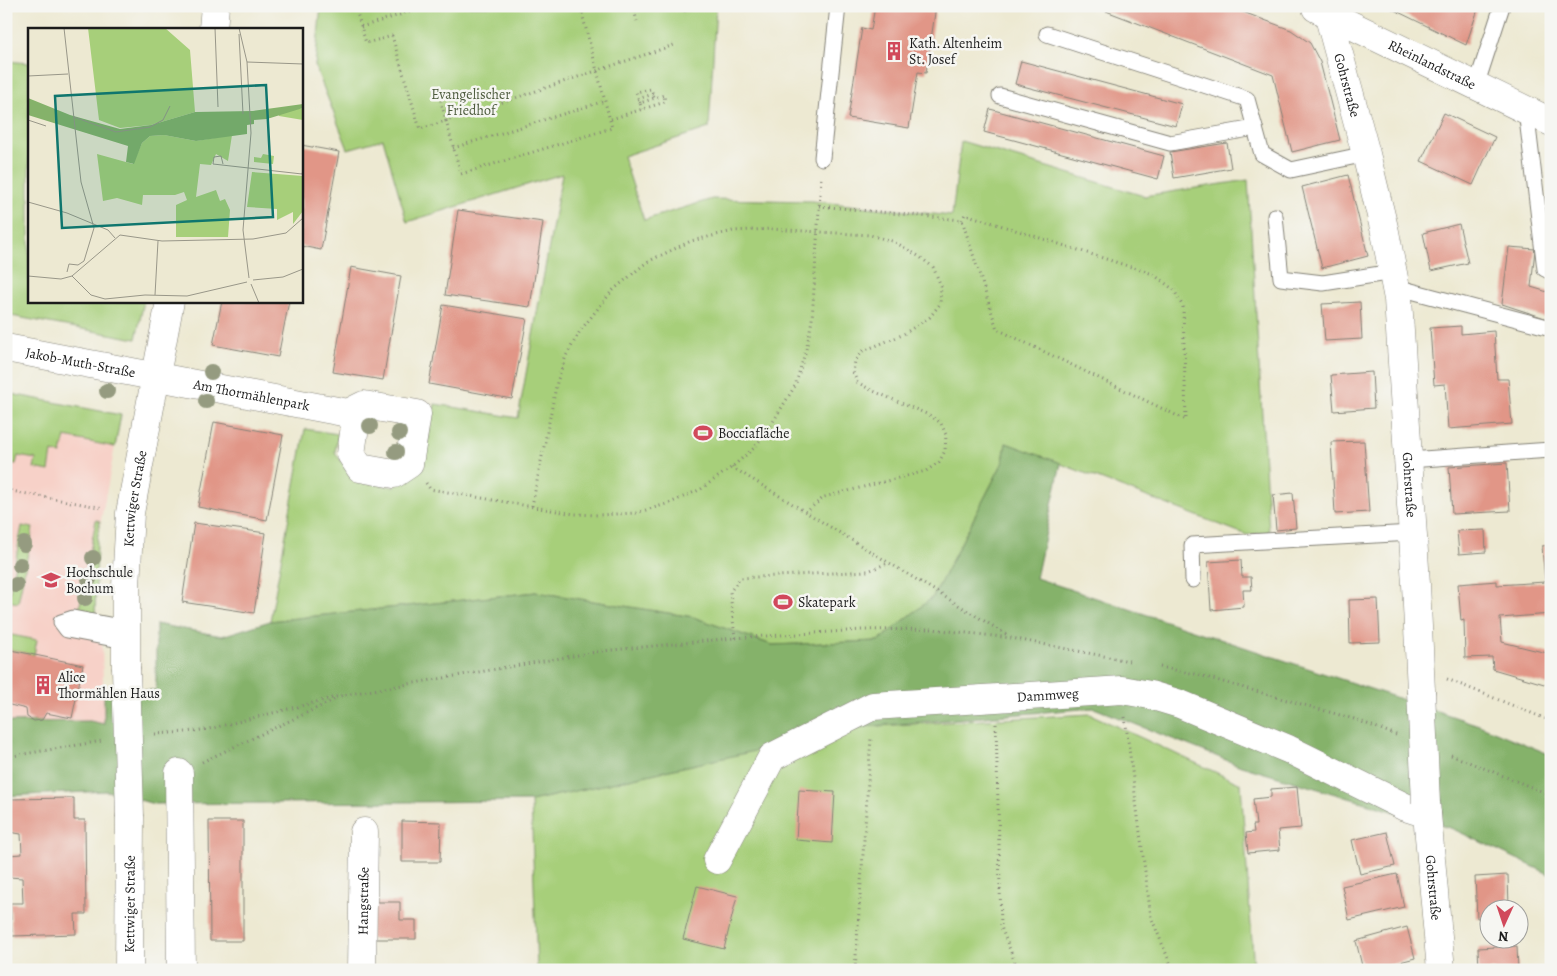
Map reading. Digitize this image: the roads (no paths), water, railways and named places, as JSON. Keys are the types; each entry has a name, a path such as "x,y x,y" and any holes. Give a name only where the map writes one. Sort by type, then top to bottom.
{"street":[{"path":"214,28 215,6"},
{"name":"Rheinlandstraße","path":"1321,8 1551,122"},
{"name":"Gohrstraße","path":"1321,8 1366,154 1395,279 1401,330 1409,460 1427,808 1441,970"},
{"name":"Kettwiger Straße","path":"129,970 130,817 125,645 128,541 130,513 170,302"},
{"name":"Jakob-Muth-Straße","path":"6,348 156,377"},
{"name":"Am Thormählenpark","path":"156,377 348,413 364,405 417,414 409,464 394,474 360,468 350,454 355,426 348,413"},
{"name":"Dammweg","path":"718,860 772,757 873,706 1122,690 1150,695 1180,704 1288,749 1405,807 1427,808"},
{"path":"179,773 181,970"},
{"name":"Hangstraße","path":"362,970 364,832"}],"lane":[{"path":"822,158 838,6"},
{"path":"1476,86 1502,6"},
{"path":"1047,34 1247,99 1262,154 1291,170 1366,154"},
{"path":"1000,96 1170,143 1255,128"},
{"path":"1526,110 1545,269 1551,272"},
{"path":"1275,216 1281,278 1323,283 1395,279 1551,328"},
{"path":"1409,460 1551,450"},
{"path":"1194,580 1192,546 1413,533"}],"place":[{"name":"Kath. Altenheim St. Josef","path":"894,51"},
{"name":"Bocciafläche","path":"703,433"},
{"name":"Hochschule Bochum","path":"51,580"},
{"name":"Skatepark","path":"783,602"},
{"name":"Alice Thormählen Haus","path":"43,685"}],"park label":[{"name":"Evangelischer Friedhof","path":"471,102"}]}
